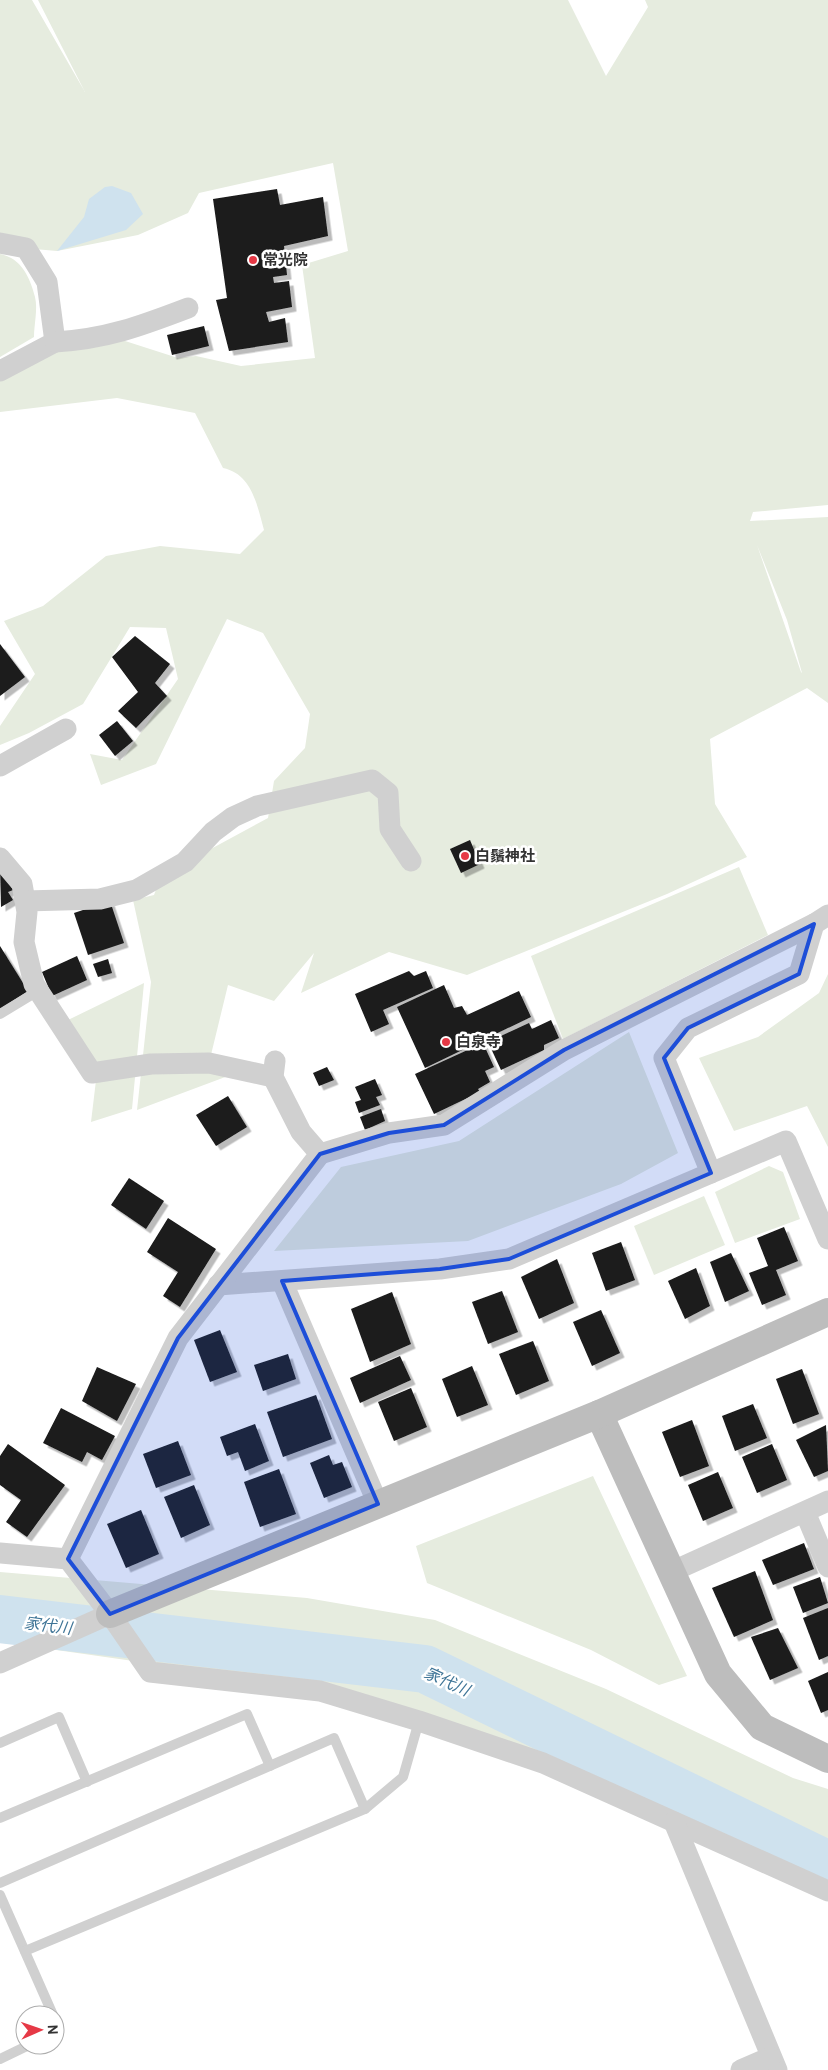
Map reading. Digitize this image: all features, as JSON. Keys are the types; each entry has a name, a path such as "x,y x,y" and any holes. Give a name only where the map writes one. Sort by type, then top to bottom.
{"street":[{"path":"0,242 26,248 48,282 55,342"},
{"path":"0,371 55,342 89,340 131,330 188,308"},
{"path":"0,766 66,729"},
{"path":"25,900 100,899 136,890 185,862 213,832 233,817 257,806 372,780 388,793 390,829 410,860"},
{"path":"0,858 22,884 27,912 24,942 34,984 92,1072 151,1064 209,1063 274,1069 301,1132 320,1154"},
{"path":"68,1558 178,1338 320,1154 389,1133 444,1125 564,1050 821,919"},
{"path":"711,1173 664,1058 688,1028 799,974 821,919"},
{"path":"218,1285 440,1269 509,1259 786,1141 828,1239"},
{"path":"282,1281 378,1504"},
{"path":"0,1663 110,1614 599,1414 828,1312"},
{"path":"599,1414 718,1674 762,1727 828,1760"},
{"path":"671,1572 828,1501"},
{"path":"805,1512 828,1567"},
{"path":"0,1553 68,1558 150,1672 320,1691 419,1721 543,1762 828,1891"},
{"path":"674,1822 774,2064 741,2070"}],"lane":[{"path":"0,1014 38,991"},
{"path":"0,1818 247,1714 270,1766"},
{"path":"0,1743 59,1717 87,1782"},
{"path":"26,1951 365,1809 404,1777 419,1721"},
{"path":"0,1883 334,1738 365,1809"},
{"path":"0,1895 49,2005"},
{"path":"0,2059 15,2052"}],"highlighted area":[{"path":"814,924 799,974 688,1028 664,1058 711,1173 509,1259 440,1269 282,1281 378,1504 110,1614 68,1559 178,1338 320,1154 389,1133 444,1125 564,1050"}],"shaded area":[{"path":"0,0 32,0 85,92 38,0 568,0 606,76 648,7 645,0 828,0 828,505 753,512 750,521 828,517 828,703 807,688 710,739 715,804 747,857 667,894 467,975 389,952 301,993 314,953 274,1001 228,985 209,1063 228,1076 137,1110 151,982 133,900 154,895 161,876 268,818 274,781 305,748 310,714 263,633 227,619 156,764 101,785 90,754 122,760 178,679 166,628 130,627 83,704 29,733 0,745 0,726 35,674 4,621 43,606 106,556 160,546 240,554 264,530 252,492 241,477 233,471 223,468 195,413 117,398 0,412 0,380 43,348 122,340 178,358 196,356 241,366 315,358 302,265 348,251 333,163 199,193 188,213 138,235 57,251 0,246","holes":["757,545 787,620 802,673"]},
{"path":"0,254 14,260 24,270 33,290 36,307 34,337 0,357"},
{"path":"739,867 768,935 563,1039 531,956"},
{"path":"828,974 828,1147 807,1106 734,1131 699,1058 758,1037 819,993"},
{"path":"144,983 132,1109 91,1122 97,1072 68,1020"},
{"path":"629,1032 678,1153 621,1184 468,1241 274,1251 341,1167 459,1141"},
{"path":"769,1166 783,1172 800,1219 735,1243 715,1192"},
{"path":"704,1196 725,1245 654,1275 634,1226"},
{"path":"593,1476 687,1676 659,1685 591,1650 427,1583 416,1546"},
{"path":"0,1572 307,1598 435,1620 606,1689 793,1778 828,1789 828,1890 351,1692 0,1642"}],"water":[{"path":"112,186 131,193 143,214 126,230 57,251 84,217 89,199 105,187"}],"building":[{"name":"常光院","path":"277,189 280,205 323,197 328,236 284,246 287,275 273,277 274,283 289,281 292,307 266,312 269,322 285,318 288,342 229,351 216,300 227,298 213,199"},
{"path":"204,326 209,346 172,355 167,335"},
{"path":"135,636 170,664 155,683 167,696 136,728 118,711 138,692 112,657"},
{"path":"0,644 25,677 0,696"},
{"path":"117,721 133,741 115,756 99,735"},
{"name":"白鬚神社","path":"470,840 480,864 461,873 450,849"},
{"path":"0,867 13,890 8,892 13,900 1,907"},
{"path":"110,901 124,943 88,955 74,913"},
{"path":"0,946 28,991 0,1009"},
{"path":"77,956 87,980 52,996 42,972"},
{"path":"108,959 112,973 98,977 93,964"},
{"path":"409,971 414,976 426,971 433,988 383,1010 389,1024 371,1032 355,994"},
{"name":"白泉寺","path":"444,985 454,1008 462,1006 467,1015 519,991 531,1017 425,1068 397,1007"},
{"path":"551,1020 559,1038 544,1045 544,1050 501,1070 488,1042 529,1023 532,1029"},
{"path":"483,1043 494,1067 485,1071 490,1082 478,1089 480,1092 434,1114 415,1074"},
{"path":"327,1067 334,1080 319,1086 313,1073"},
{"path":"375,1079 382,1095 376,1097 380,1105 359,1113 355,1102 361,1100 355,1087"},
{"path":"228,1096 247,1127 216,1146 196,1115"},
{"path":"381,1109 385,1121 365,1130 360,1117"},
{"path":"129,1178 164,1201 146,1229 111,1205"},
{"path":"168,1218 216,1249 180,1307 163,1296 178,1272 147,1252"},
{"path":"784,1227 798,1261 776,1270 786,1295 762,1305 749,1273 768,1266 757,1238"},
{"path":"621,1242 635,1280 606,1291 592,1253"},
{"path":"731,1253 749,1291 725,1302 710,1262"},
{"path":"557,1259 574,1303 539,1319 521,1277"},
{"path":"696,1268 710,1306 685,1319 668,1281"},
{"path":"502,1291 518,1332 488,1344 472,1302"},
{"path":"392,1292 411,1344 370,1362 351,1309"},
{"path":"601,1310 620,1353 592,1366 573,1322"},
{"path":"220,1330 237,1372 210,1382 194,1340"},
{"path":"533,1341 549,1381 516,1395 499,1354"},
{"path":"288,1354 296,1379 263,1391 254,1365"},
{"path":"400,1356 411,1380 360,1403 350,1378"},
{"path":"472,1366 488,1405 457,1417 442,1379"},
{"path":"97,1367 136,1384 117,1421 82,1401"},
{"path":"802,1369 819,1414 793,1424 776,1379"},
{"path":"411,1388 427,1427 394,1441 378,1402"},
{"path":"316,1395 332,1439 283,1457 267,1412"},
{"path":"753,1404 767,1438 735,1451 722,1416"},
{"path":"61,1408 115,1436 102,1460 87,1452 82,1462 43,1443"},
{"path":"692,1420 709,1466 680,1477 662,1432"},
{"path":"255,1424 269,1461 245,1471 238,1452 227,1456 220,1437"},
{"path":"826,1425 828,1471 814,1477 796,1440"},
{"path":"178,1441 191,1475 156,1488 143,1454"},
{"path":"8,1444 65,1485 27,1537 6,1522 21,1500 0,1485 0,1456"},
{"path":"772,1444 787,1480 757,1493 742,1457"},
{"path":"329,1455 333,1465 342,1462 352,1487 324,1498 310,1463"},
{"path":"279,1469 296,1514 260,1527 244,1482"},
{"path":"718,1472 733,1508 703,1521 688,1485"},
{"path":"194,1485 210,1525 181,1538 164,1497"},
{"path":"141,1510 159,1554 126,1568 107,1524"},
{"path":"804,1543 814,1569 773,1585 762,1560"},
{"path":"755,1571 773,1620 734,1637 712,1588"},
{"path":"820,1577 828,1603 803,1613 793,1587"},
{"path":"828,1608 828,1656 819,1660 803,1618"},
{"path":"778,1628 798,1668 770,1680 751,1637"},
{"path":"828,1672 828,1710 821,1713 808,1681"}],"waterway":[{"name":"家代川","path":"0,1619 425,1669 828,1865"}],"place":[{"name":"常光院","path":"253,260"},
{"name":"白鬚神社","path":"465,856"},
{"name":"白泉寺","path":"446,1042"}]}
